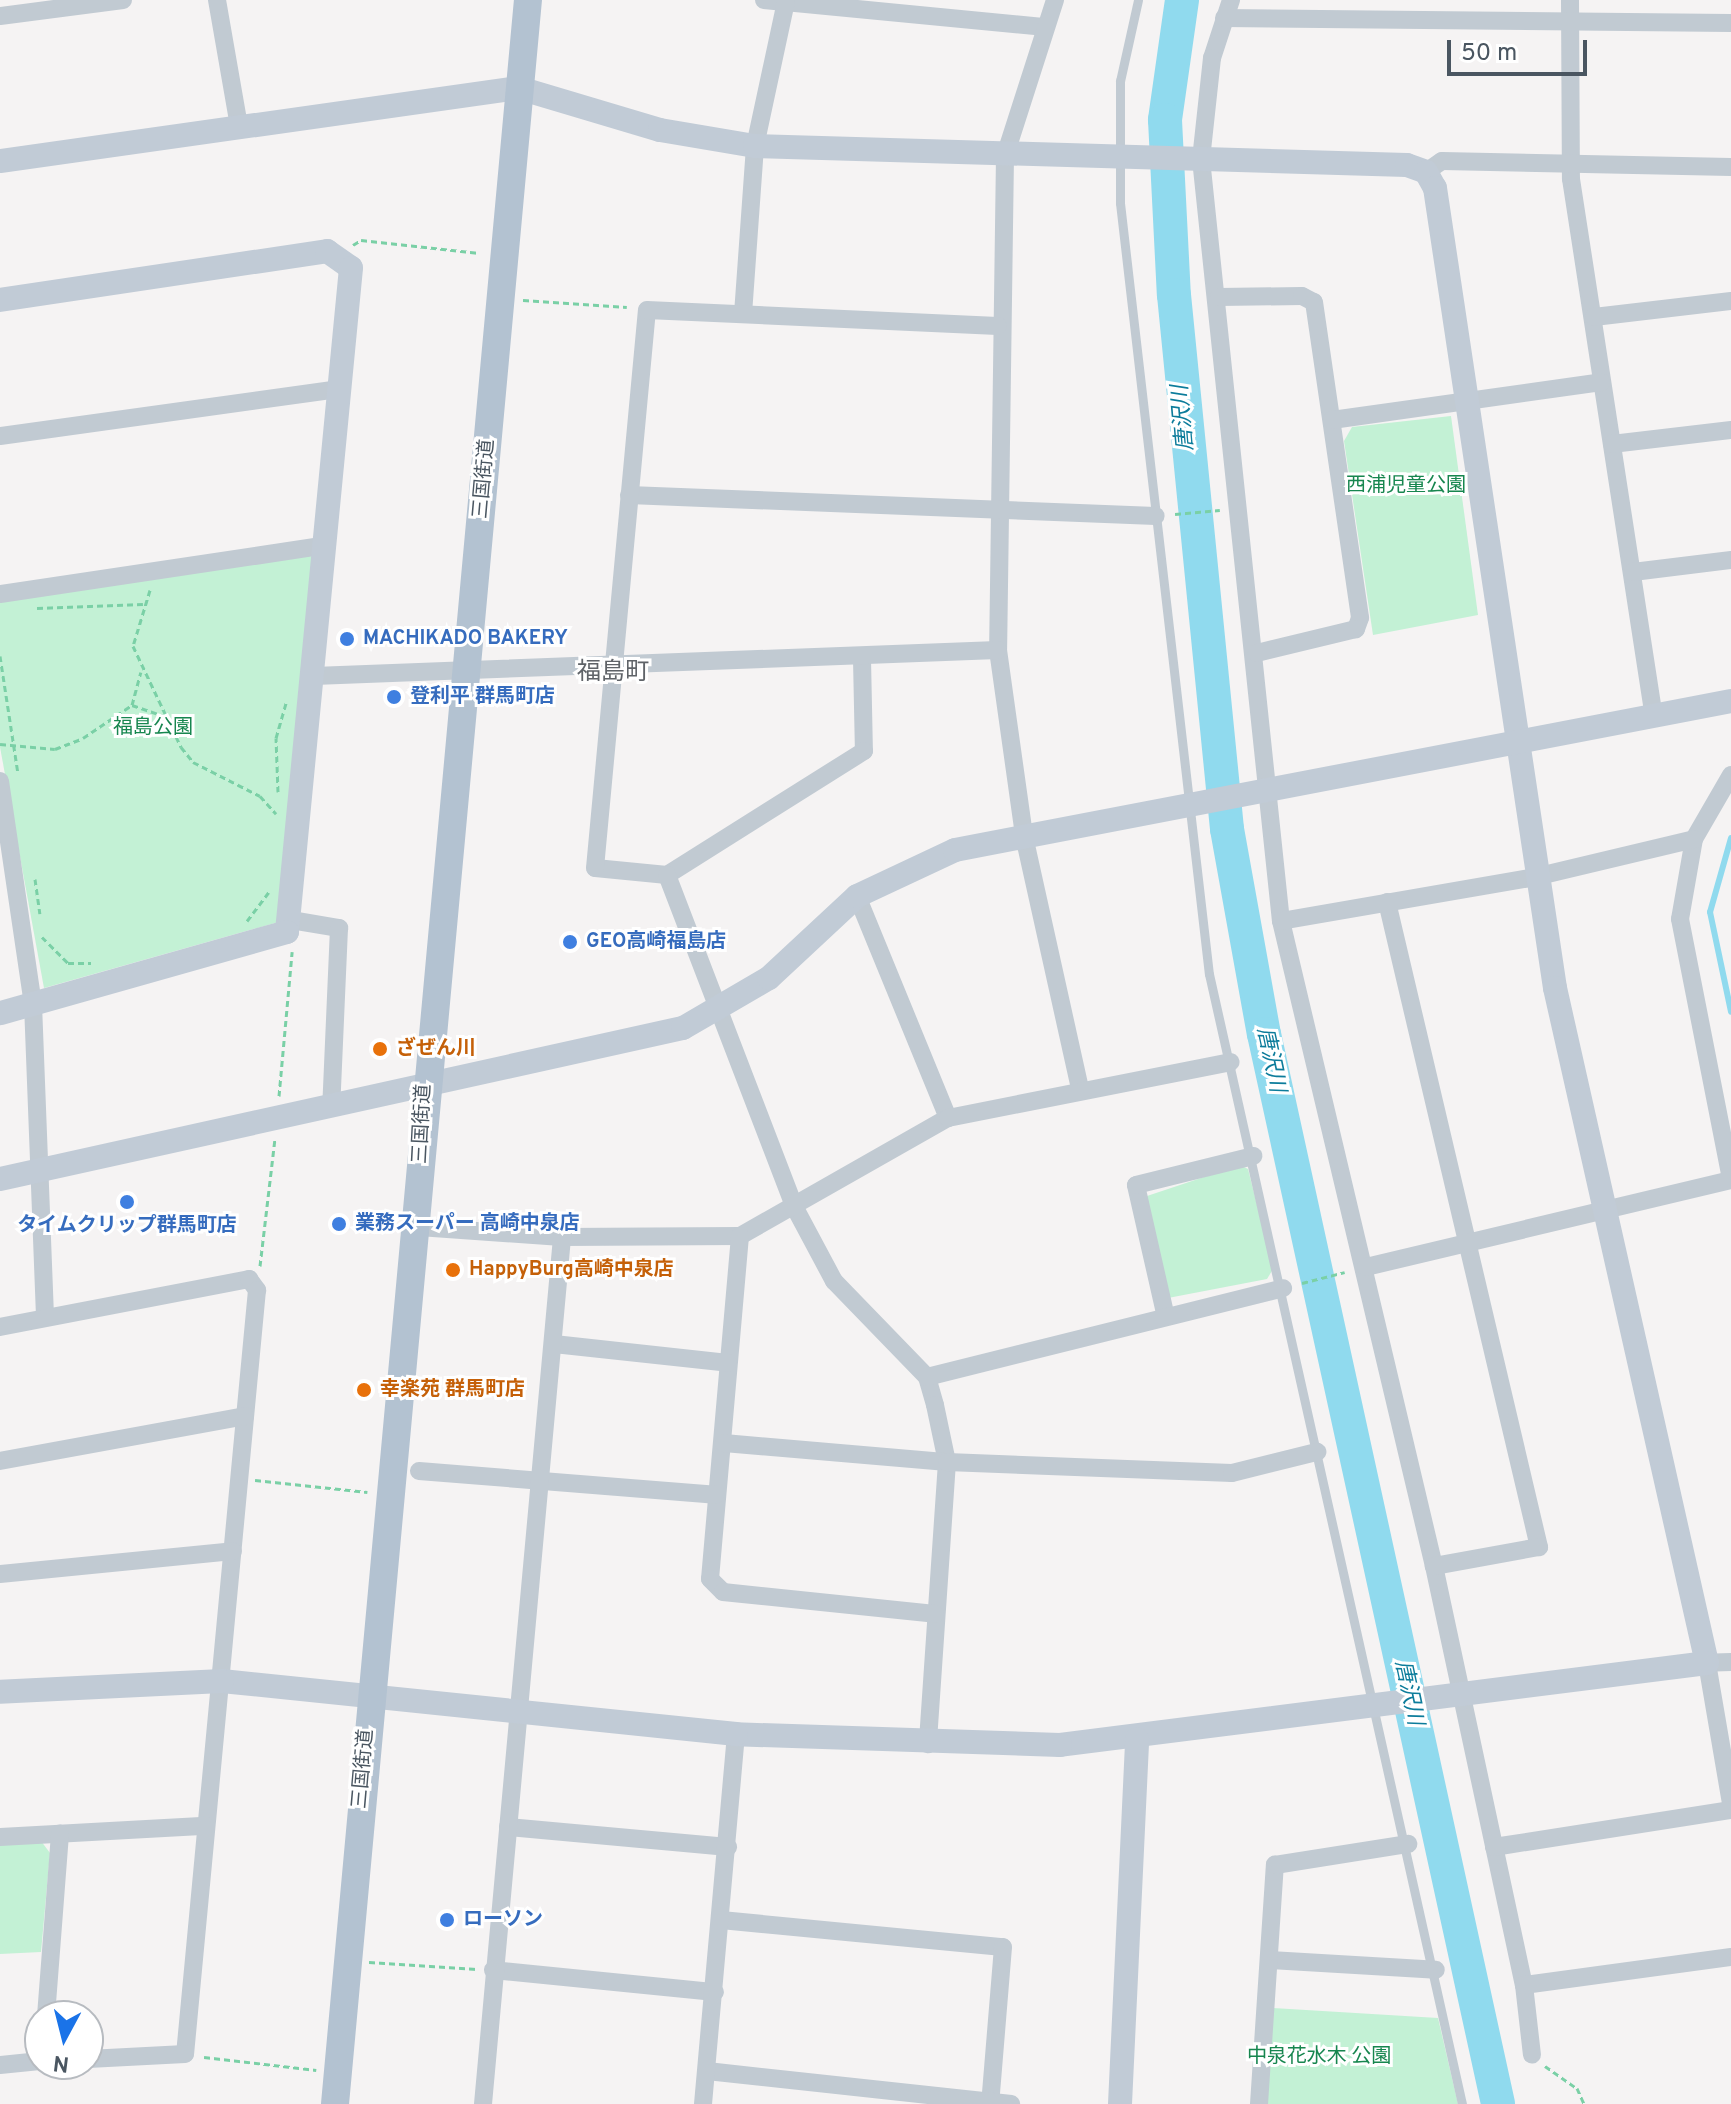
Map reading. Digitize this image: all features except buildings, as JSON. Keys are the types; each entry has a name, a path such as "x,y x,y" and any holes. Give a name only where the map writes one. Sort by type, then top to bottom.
{"main road":[{"name":"三国街道","path":"335,2104 371,1696 419,1227 424,1087 468,671 528,0"}],"street":[{"path":"0,16 123,0"},
{"path":"217,0 239,126"},
{"path":"764,0 922,8 1046,27"},
{"path":"1055,0 1005,156 998,326 998,650 1024,836 1080,1089"},
{"path":"1231,0 1206,91 1195,159 1219,297 1257,653 1281,921 1357,1269 1434,1566 1524,1985 1532,2055"},
{"path":"743,314 755,146 786,2"},
{"path":"1224,18 1570,9 1731,23"},
{"path":"1570,9 1571,164 1601,382 1653,711"},
{"path":"0,161 519,88 660,130 755,146 1005,156 1123,156 1407,165 1426,172 1435,188 1520,739 1535,877 1601,1208 1719,1662 1731,1804"},
{"path":"1426,172 1442,161 1731,167"},
{"path":"0,300 340,254 351,268 289,926"},
{"path":"1219,297 1302,296 1314,302 1360,618 1356,629 1257,653"},
{"path":"1594,317 1731,301"},
{"path":"862,659 864,751 667,875 595,868 647,310 998,326"},
{"path":"1332,420 1601,382"},
{"path":"0,436 340,389"},
{"path":"1612,444 1731,430"},
{"path":"629,495 1000,513 1163,515"},
{"path":"0,594 326,545"},
{"path":"1633,572 1731,560"},
{"path":"314,676 862,659 998,650"},
{"path":"0,1179 39,1166 278,1116 331,1108 683,1028 722,1010 769,978 857,896 955,850 1190,808 1653,711 1731,701"},
{"path":"1357,1269 1468,1238 1731,1179 1682,940 1681,896 1694,839 1731,775"},
{"path":"0,781 33,1004 45,1312"},
{"path":"1281,921 1535,877 1694,839"},
{"path":"667,875 722,1010 795,1208 834,1281 927,1377 947,1462 928,1744"},
{"path":"857,896 948,1118"},
{"path":"1387,902 1539,1547 1434,1566"},
{"path":"0,1013 289,926 339,928 331,1108"},
{"path":"419,1227 562,1237 740,1236 795,1208 948,1118 1080,1089 1230,1062"},
{"path":"1165,1313 1136,1185 1253,1156"},
{"path":"740,1236 710,1579 723,1592 935,1614"},
{"path":"483,2104 562,1237"},
{"path":"0,1327 45,1312 249,1279 257,1290 185,2054 104,2058"},
{"path":"927,1377 1165,1313 1289,1286"},
{"path":"554,1344 728,1363"},
{"path":"0,1461 245,1416"},
{"path":"724,1443 947,1462 1232,1473 1317,1452"},
{"path":"419,1471 715,1495"},
{"path":"0,1574 233,1551"},
{"path":"0,1692 222,1681 736,1734 928,1744 1137,1739 1461,1699 1719,1662"},
{"path":"703,2104 736,1734"},
{"path":"1120,2104 1137,1739"},
{"path":"1494,1847 1731,1810"},
{"path":"0,1837 206,1826"},
{"path":"508,1827 728,1847"},
{"path":"47,2000 60,1834"},
{"path":"1259,2104 1275,1865 1408,1844"},
{"path":"721,1920 1003,1947 990,2103"},
{"path":"1524,1985 1731,1957"},
{"path":"1270,1960 1436,1970"},
{"path":"493,1970 715,1992"},
{"path":"0,2065 24,2063"},
{"path":"707,2071 1011,2104"}],"lane":[{"path":"1138,0 1120,81 1123,156 1209,974 1253,1156 1289,1286 1317,1452 1379,1708 1462,2104"}],"path":[{"path":"340,254 361,240 479,253"},
{"path":"520,300 647,310"},
{"path":"1163,515 1227,509"},
{"path":"27,607 143,604 133,646 141,672 193,762 260,796 279,828"},
{"path":"0,656 19,790"},
{"path":"0,744 67,746 132,705 141,672"},
{"path":"132,705 169,718"},
{"path":"30,864 42,898 38,922"},
{"path":"234,929 257,910 273,877"},
{"path":"257,1290 278,1116 292,941 289,926"},
{"path":"40,932 68,963 102,962"},
{"path":"1289,1286 1357,1269"},
{"path":"240,1479 391,1495"},
{"path":"347,1960 493,1970"},
{"path":"185,2054 337,2073"},
{"path":"1532,2055 1577,2088 1584,2104"}],"green space":[{"name":"西浦児童公園","path":"1451,416 1478,615 1373,635 1344,441 1352,427"},
{"name":"福島公園","path":"326,545 282,921 44,988 0,747 0,594"},
{"path":"1240,1165 1248,1169 1273,1269 1267,1279 1168,1298 1144,1197"},
{"path":"41,1841 50,1853 41,1952 0,1954 0,1843"},
{"name":"中泉花水木 公園","path":"1273,2008 1438,2018 1458,2104 1267,2104"}],"waterway":[{"name":"唐沢川","path":"1182,0 1165,120 1174,295 1227,829 1264,1034 1498,2104"},
{"path":"1731,838 1710,912 1731,1012"}],"place":[{"name":"MACHIKADO BAKERY","path":"347,639"},
{"name":"登利平 群馬町店","path":"394,697"},
{"name":"GEO高崎福島店","path":"570,942"},
{"name":"ざぜん川","path":"380,1049"},
{"name":"タイムクリップ群馬町店","path":"127,1202"},
{"name":"業務スーパー 高崎中泉店","path":"339,1224"},
{"name":"HappyBurg高崎中泉店","path":"453,1270"},
{"name":"幸楽苑 群馬町店","path":"364,1390"},
{"name":"ローソン","path":"447,1920"}],"district":[{"name":"福島町","path":"613,674"}]}
